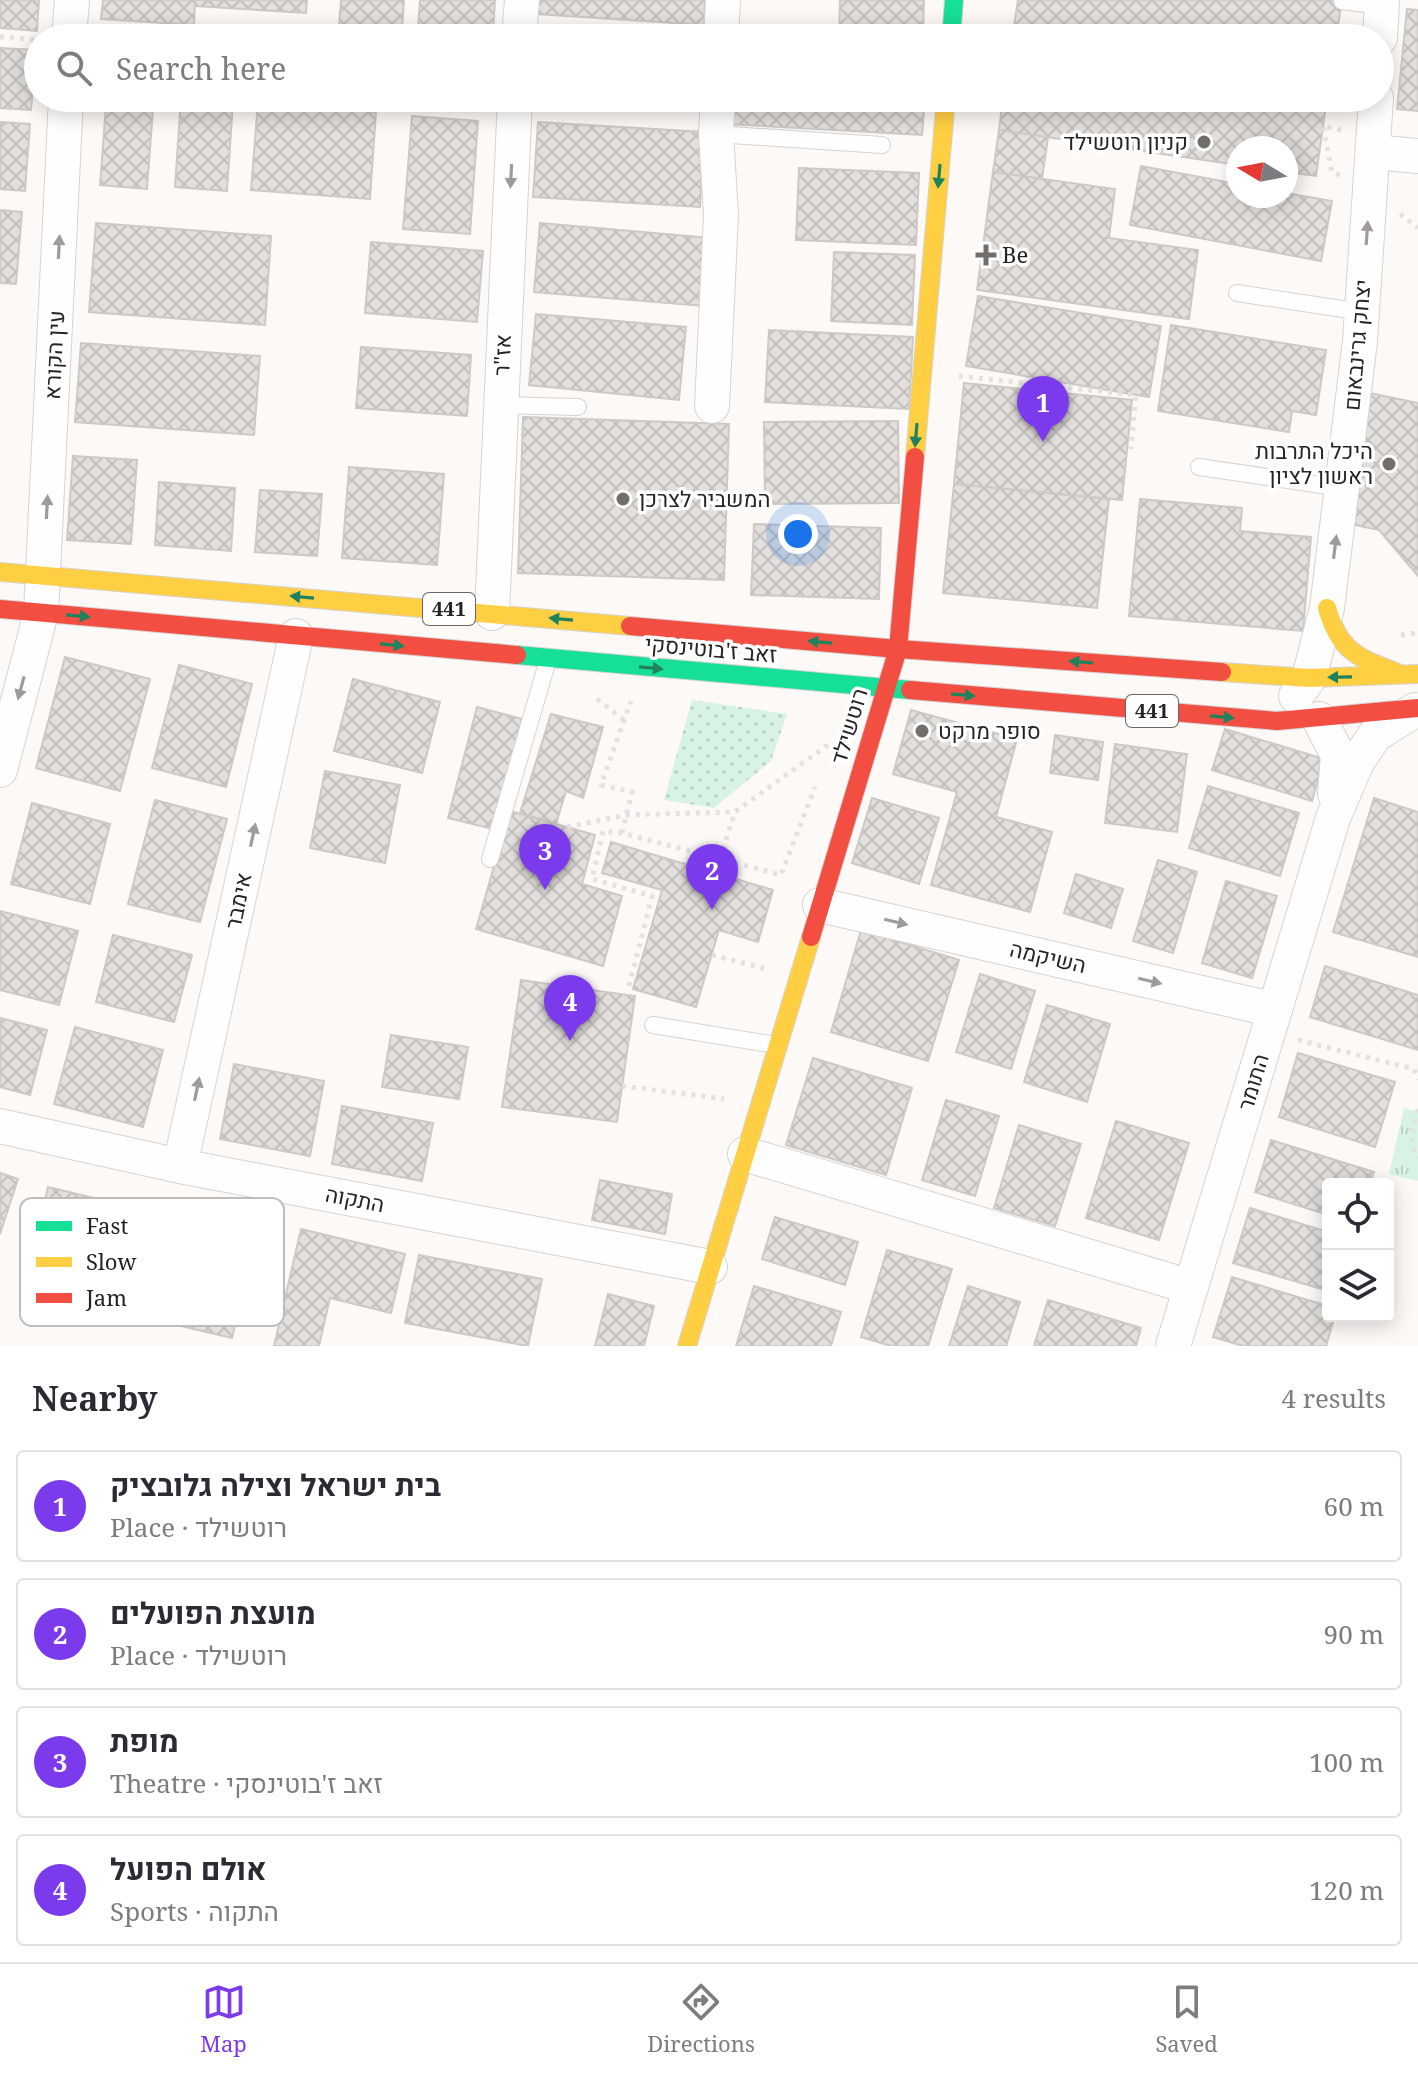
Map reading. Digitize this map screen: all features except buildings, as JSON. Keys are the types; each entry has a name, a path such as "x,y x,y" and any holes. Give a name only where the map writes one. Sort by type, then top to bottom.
{"main road":[{"path":"952,24 954,0"},
{"name":"רוטשילד","path":"687,1346 710,1267 758,1158 760,1104 898,649 945,112"},
{"name":"זאב ז'בוטינסקי","path":"0,572 898,649 1309,678 1411,675"},
{"path":"1327,608 1332,632 1355,657 1411,675"},
{"name":"זאב ז'בוטינסקי","path":"0,609 1277,721 1418,708"}],"street":[{"path":"70,24 72,0"},
{"path":"520,24 522,0"},
{"path":"722,24 723,0"},
{"name":"עין הקורא","path":"0,770 41,613 65,112"},
{"name":"אז\"ר","path":"492,613 514,112"},
{"path":"712,406 721,215 717,112"},
{"name":"יצחק גרינבאום","path":"1277,721 1309,678 1327,608 1362,312 1363,142 1372,112"},
{"path":"1363,142 1418,156"},
{"name":"אימבר","path":"180,1166 296,636"},
{"name":"התומר","path":"1173,1346 1333,818 1357,762 1375,735 1418,708"},
{"name":"התומר","path":"1319,719 1338,755 1333,818"},
{"name":"השיקמה","path":"820,905 1272,1021"},
{"name":"התקוה","path":"0,1126 180,1166 710,1267"},
{"path":"758,1158 1191,1287"}],"lane":[{"path":"1342,1 1382,15"},
{"path":"716,134 882,145"},
{"path":"1237,293 1362,312"},
{"path":"500,405 578,407"},
{"path":"1199,467 1342,488"},
{"path":"490,859 549,659"},
{"path":"653,1025 778,1045"}],"path":[{"path":"0,37 24,39"},
{"path":"1323,126 1363,142"},
{"path":"922,372 1136,395 1131,449"},
{"path":"622,833 632,792 601,785 635,691"},
{"path":"567,827 626,815 735,812 832,742"},
{"path":"629,986 652,896 592,879 603,831 622,833 781,875 815,786"},
{"path":"720,859 735,812"},
{"path":"712,955 798,977"},
{"path":"1272,1021 1414,1069 1418,1080"},
{"path":"622,1086 760,1104"},
{"path":"1418,1109 1411,1143 1418,1158"}],"green space":[{"path":"692,700 787,714 771,761 714,808 664,800"},
{"path":"1404,1108 1418,1112 1418,1181 1389,1174"}],"traffic: fast":[{"path":"952,24 954,0"},
{"path":"517,655 910,690"}],"traffic: slow":[{"path":"915,457 945,112"},
{"path":"0,572 630,626"},
{"path":"1327,608 1344,644 1372,663 1398,673"},
{"path":"1222,672 1309,678 1418,674"},
{"path":"687,1346 811,937"}],"traffic: jam":[{"path":"811,937 898,649 915,457"},
{"path":"0,609 517,655"},
{"path":"630,626 1222,672"},
{"path":"910,690 1277,721 1418,708"}],"place":[{"name":"קניון רוטשילד","path":"1204,142"},
{"name":"Be","path":"986,255"},
{"name":"בית ישראל וצילה גלובציק","path":"1043,442"},
{"name":"היכל התרבות ראשון לציון","path":"1389,464"},
{"name":"המשביר לצרכן","path":"623,499"},
{"name":"סופר מרקט","path":"922,731"},
{"name":"מופת","path":"545,890"},
{"name":"מועצת הפועלים","path":"712,910"},
{"name":"אולם הפועל","path":"570,1041"}]}
